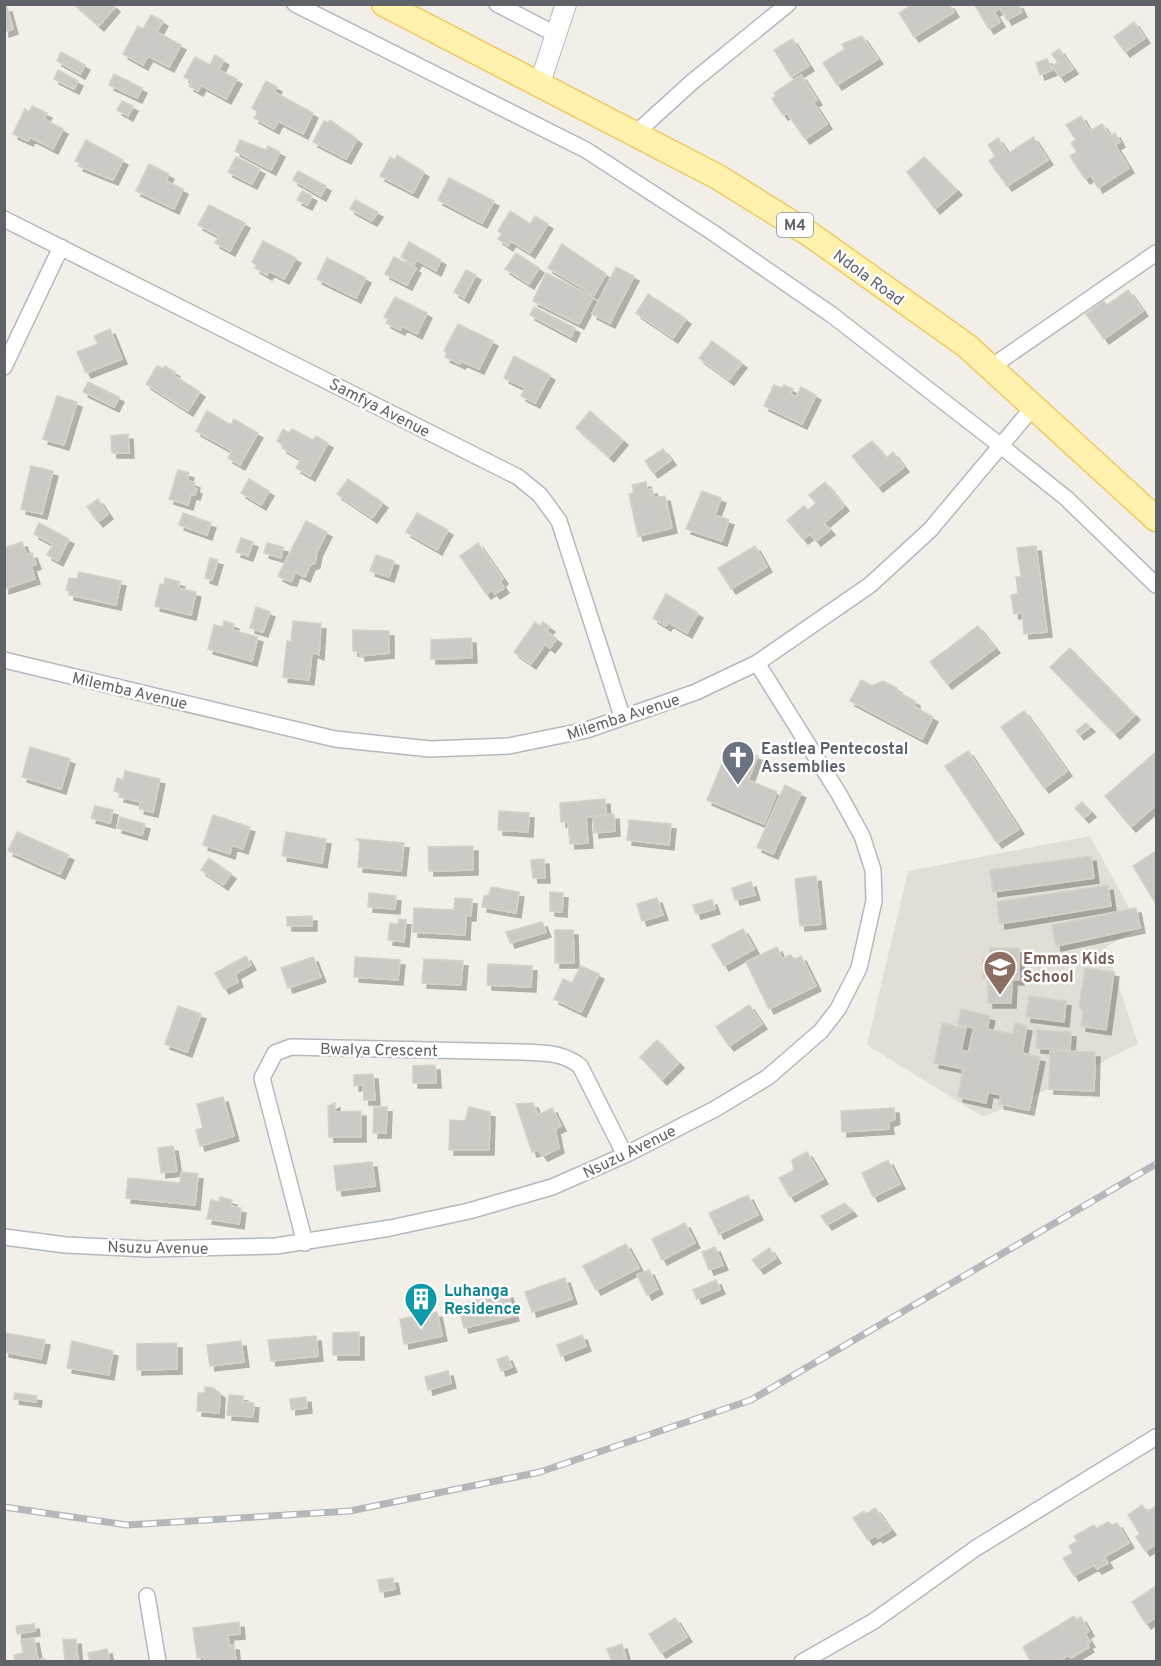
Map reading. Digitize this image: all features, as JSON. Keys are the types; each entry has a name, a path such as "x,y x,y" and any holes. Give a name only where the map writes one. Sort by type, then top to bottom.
{"main road":[{"name":"Ndola Road","path":"384,4 718,177 811,235 967,346 1156,519"}],"street":[{"path":"295,4 586,150 832,315 1066,498 1156,585"},
{"path":"497,4 555,34"},
{"path":"540,83 566,4"},
{"path":"636,133 692,82 788,4"},
{"name":"Samfya Avenue","path":"4,219 518,477 540,495 559,520 622,716"},
{"path":"4,366 61,247"},
{"path":"991,367 1156,253"},
{"name":"Milemba Avenue","path":"4,660 335,739 430,749 509,747 587,730 622,716 696,693 757,663 870,585 930,530 1034,406"},
{"name":"Nsuzu Avenue","path":"4,1237 66,1245 148,1249 276,1246 304,1243 469,1210 552,1187 625,1155 715,1109 768,1077 821,1031 838,1009 859,968 874,901 873,870 862,836 839,794 757,663"},
{"name":"Bwalya Crescent","path":"304,1243 262,1078 275,1053 291,1047 556,1053 568,1057 580,1066 625,1155"},
{"path":"802,1662 874,1621 976,1548 1156,1437"},
{"path":"147,1596 158,1662"}],"shaded area":[{"name":"Emmas Kids School","path":"1090,836 1140,928 1106,947 1138,1044 1049,1089 983,1117 867,1045 908,871"}],"building":[{"path":"74,4 112,4 115,7 99,26"},
{"path":"913,4 949,4 954,12 914,37 899,13"},
{"path":"974,4 1018,4 1022,12 1007,20 1000,8 994,12 1000,22 989,29"},
{"path":"4,7 7,7 13,29 4,32"},
{"path":"151,15 163,21 157,32 181,45 169,67 148,56 143,65 123,54 138,26 143,29"},
{"path":"1134,22 1145,38 1125,52 1114,37"},
{"path":"862,36 878,59 837,85 823,63 845,49 842,44"},
{"path":"792,39 809,66 791,77 774,50"},
{"path":"1059,49 1073,69 1060,77 1052,66 1058,62 1052,54"},
{"path":"61,52 85,65 80,74 57,61"},
{"path":"215,55 224,60 219,70 237,79 226,99 201,85 198,91 189,86 192,81 184,77 195,57 210,65"},
{"path":"1047,59 1052,70 1040,75 1036,63"},
{"path":"58,70 78,81 74,89 54,79"},
{"path":"114,74 142,88 137,98 109,85"},
{"path":"801,75 817,100 813,102 827,124 805,139 787,113 783,115 772,99 776,96 774,93"},
{"path":"266,81 277,87 274,92 313,113 303,134 278,121 274,129 254,118 258,112 252,108"},
{"path":"122,101 133,106 128,116 117,110"},
{"path":"32,106 47,113 44,119 63,129 53,149 30,137 28,141 13,134 25,109 29,112"},
{"path":"1081,116 1090,131 1102,124 1110,136 1115,133 1120,142 1115,145 1129,168 1098,188 1091,175 1085,179 1070,156 1077,152 1071,143 1076,140 1066,125"},
{"path":"330,120 357,139 346,159 313,142 324,121 328,123"},
{"path":"1033,137 1048,160 1007,186 989,161 995,156 988,145 998,138 1008,154"},
{"path":"86,140 123,160 113,180 78,166 80,163 75,161"},
{"path":"240,140 266,150 268,146 280,152 271,170 235,151"},
{"path":"397,155 424,172 413,193 380,176 390,157 395,160"},
{"path":"236,157 260,169 252,184 228,172"},
{"path":"924,157 957,190 935,209 907,172"},
{"path":"149,164 169,174 166,181 183,189 174,209 136,191"},
{"path":"298,171 326,186 321,196 293,180"},
{"path":"449,178 494,201 482,223 438,200"},
{"path":"302,191 312,196 307,205 297,200"},
{"path":"355,200 378,212 372,221 350,209"},
{"path":"209,205 245,223 230,251 215,243 219,236 198,225"},
{"path":"510,211 530,224 535,216 548,224 530,253 511,241 508,246 498,239 502,234 498,231"},
{"path":"263,241 296,258 284,279 269,271 267,275 255,268 257,265 252,262"},
{"path":"409,242 441,260 436,271 417,260 414,265 401,257"},
{"path":"562,244 606,274 594,295 548,268"},
{"path":"516,253 539,268 529,284 505,269"},
{"path":"394,257 416,268 407,285 385,274"},
{"path":"327,258 366,278 356,298 317,279"},
{"path":"616,267 634,276 610,323 592,314"},
{"path":"466,270 476,275 464,298 454,292"},
{"path":"546,273 593,297 579,324 533,301"},
{"path":"1128,290 1143,311 1104,339 1086,314 1104,301 1107,305"},
{"path":"648,294 686,319 673,338 636,313"},
{"path":"395,297 427,313 417,334 402,326 400,330 386,323 388,319 384,317"},
{"path":"534,307 575,328 571,337 530,315"},
{"path":"458,324 493,341 479,369 445,357 447,353 444,351"},
{"path":"110,329 122,359 86,373 77,352 98,344 94,336"},
{"path":"712,341 742,363 729,380 699,358"},
{"path":"514,356 550,375 535,403 521,396 525,388 504,378"},
{"path":"157,366 163,369 165,366 175,372 173,375 200,392 188,411 146,384"},
{"path":"88,382 119,397 114,407 83,392"},
{"path":"774,385 782,388 784,385 793,389 790,394 796,397 801,387 816,395 802,424 764,406"},
{"path":"57,396 77,402 64,445 43,439"},
{"path":"207,411 231,425 234,419 258,433 240,465 228,458 232,451 196,431"},
{"path":"590,411 623,440 609,457 576,428"},
{"path":"283,429 289,433 292,429 313,440 316,436 328,443 310,476 296,468 301,459 282,448 283,445 277,441"},
{"path":"128,434 129,453 112,453 111,436"},
{"path":"872,441 886,458 893,452 904,467 878,487 852,456"},
{"path":"663,449 671,460 653,473 645,461"},
{"path":"31,466 53,471 42,514 21,509"},
{"path":"178,470 189,473 187,480 195,483 194,488 197,489 195,495 191,494 188,505 169,499"},
{"path":"249,479 269,491 261,505 241,493"},
{"path":"348,479 383,503 372,518 337,494"},
{"path":"646,482 647,490 652,489 654,498 665,496 672,528 638,536 629,494 634,493 632,485"},
{"path":"825,482 844,506 824,523 830,530 816,541 810,534 803,539 787,520 804,506 808,510 816,503 809,495"},
{"path":"702,491 721,498 715,515 729,520 722,541 686,529"},
{"path":"98,499 108,514 98,522 87,507"},
{"path":"183,513 211,523 207,535 179,525"},
{"path":"417,513 448,530 437,550 406,532"},
{"path":"306,521 327,532 317,552 315,563 310,565 305,577 295,572 292,581 286,580 278,576"},
{"path":"39,523 69,539 58,561 47,555 53,544 34,534"},
{"path":"241,538 253,542 248,556 236,552"},
{"path":"22,542 27,555 32,553 36,564 31,566 35,579 4,589 4,548"},
{"path":"267,543 283,547 281,558 264,553"},
{"path":"478,543 503,579 500,582 504,588 495,594 492,590 486,594 460,556"},
{"path":"755,546 767,567 731,589 718,568"},
{"path":"1036,546 1047,632 1024,634 1022,613 1014,614 1011,595 1018,594 1016,577 1021,577 1017,548"},
{"path":"376,555 394,561 389,577 370,571"},
{"path":"210,558 218,560 212,580 205,578"},
{"path":"79,572 121,581 116,605 69,595 69,591 66,590 69,578 77,579"},
{"path":"165,578 180,582 178,588 196,592 191,615 155,606 160,584 164,585"},
{"path":"666,594 698,613 687,633 668,622 666,626 653,618"},
{"path":"256,607 270,612 263,632 250,628"},
{"path":"224,621 234,624 232,630 258,637 252,661 208,649 214,625 223,627"},
{"path":"293,621 321,624 319,655 312,652 309,680 283,677 287,641 291,642"},
{"path":"535,622 540,626 543,622 550,627 546,631 557,639 550,648 545,644 531,664 514,652"},
{"path":"978,626 995,648 947,684 930,662"},
{"path":"353,630 389,631 389,653 360,656 360,652 353,651"},
{"path":"471,638 472,658 431,659 431,640"},
{"path":"1070,648 1135,715 1115,734 1050,667"},
{"path":"861,680 872,686 883,681 897,688 896,691 915,701 915,707 933,717 922,739 850,701"},
{"path":"1024,711 1067,771 1044,788 1001,727"},
{"path":"1086,723 1090,727 1079,735 1076,731"},
{"name":"Eastlea Pentecostal Assemblies","path":"730,745 758,756 748,780 777,792 764,824 707,800"},
{"path":"30,747 70,759 61,789 22,777"},
{"path":"968,751 1019,829 997,843 945,766"},
{"path":"1156,752 1156,805 1131,827 1105,796"},
{"path":"125,771 160,779 153,812 139,809 141,802 119,797 120,793 114,791 117,778 123,780"},
{"name":"Eastlea Pentecostal Assemblies","path":"785,785 801,793 773,854 757,847"},
{"path":"605,799 606,815 586,817 588,843 570,844 568,822 561,822 560,803"},
{"path":"1082,802 1091,812 1084,818 1075,808"},
{"path":"95,806 113,810 110,823 91,818"},
{"path":"499,811 529,813 528,832 498,830"},
{"path":"614,814 615,831 594,833 593,816"},
{"path":"213,815 250,827 243,849 232,845 230,854 203,845"},
{"path":"120,817 145,824 142,835 117,828"},
{"path":"629,820 671,824 669,845 627,840"},
{"path":"17,832 69,855 60,874 8,851"},
{"path":"286,832 326,839 322,863 282,856"},
{"path":"357,839 404,843 401,871 358,867 360,842"},
{"path":"473,846 473,870 429,871 428,847"},
{"path":"1156,851 1156,904 1133,866"},
{"path":"1091,856 1094,878 993,892 990,870"},
{"path":"209,858 231,874 223,885 201,870"},
{"path":"544,859 545,878 533,878 531,860"},
{"path":"816,876 821,924 800,926 795,879"},
{"path":"751,882 755,895 735,900 732,888"},
{"path":"1108,885 1111,906 1000,924 997,902"},
{"path":"491,887 519,892 516,913 482,907 484,896 489,895"},
{"path":"550,892 563,893 562,912 550,911"},
{"path":"369,893 396,896 395,909 368,907"},
{"path":"455,898 472,899 471,916 466,916 465,935 413,932 414,908 454,910"},
{"path":"657,898 663,915 642,921 637,904"},
{"path":"712,900 715,909 696,914 693,905"},
{"path":"1136,908 1140,928 1056,946 1052,925"},
{"path":"312,916 312,926 287,926 287,917"},
{"path":"399,919 406,920 404,942 388,940 390,923 398,924"},
{"path":"542,922 546,932 510,943 506,932"},
{"path":"743,929 754,949 724,966 712,945"},
{"path":"555,930 573,930 574,963 555,963"},
{"path":"777,947 782,959 790,955 795,959 801,956 816,986 769,1009 746,962"},
{"path":"990,948 1019,948 1019,980 1012,980 1011,1003 988,1003 988,978 983,978 983,959 990,959"},
{"path":"246,956 251,965 235,974 238,982 224,989 215,973"},
{"path":"313,957 321,977 288,988 281,968"},
{"path":"355,957 400,960 398,980 354,977"},
{"path":"424,959 463,961 461,985 422,983"},
{"path":"488,964 532,966 531,987 487,985"},
{"path":"581,966 599,974 581,1012 554,999 563,979 572,983"},
{"path":"1085,968 1114,972 1106,1030 1081,1026 1083,1011 1079,1006"},
{"path":"1029,996 1066,1001 1064,1022 1026,1017"},
{"path":"749,1005 762,1024 729,1046 716,1027"},
{"path":"178,1006 201,1014 187,1052 165,1044"},
{"path":"961,1009 990,1016 987,1029 1013,1034 1015,1023 1027,1026 1022,1053 1040,1057 1029,1110 999,1104 1001,1095 988,1092 986,1103 958,1097 963,1069 934,1063 942,1023 966,1028 961,1050 969,1052 974,1028 958,1025"},
{"path":"1037,1030 1071,1032 1070,1050 1036,1048"},
{"path":"657,1040 679,1063 662,1080 640,1057"},
{"path":"1050,1051 1095,1052 1094,1091 1049,1089"},
{"path":"435,1065 436,1083 413,1083 413,1066"},
{"path":"373,1074 375,1100 364,1100 363,1084 354,1086 354,1075"},
{"path":"223,1097 234,1136 200,1146 196,1130 203,1128 197,1104"},
{"path":"335,1103 335,1112 361,1111 361,1137 329,1137 328,1106"},
{"path":"533,1103 538,1115 552,1108 561,1126 555,1129 559,1148 543,1156 538,1150 532,1152 516,1104"},
{"path":"374,1107 387,1107 386,1133 373,1133"},
{"path":"469,1107 490,1112 489,1150 449,1150 450,1120 465,1121"},
{"path":"894,1108 895,1119 888,1122 889,1129 842,1132 841,1111"},
{"path":"173,1146 177,1171 161,1173 158,1148"},
{"path":"807,1152 823,1179 790,1197 779,1178 794,1170 792,1160"},
{"path":"888,1160 900,1184 873,1197 862,1173"},
{"path":"372,1162 375,1186 337,1191 334,1166"},
{"path":"181,1172 198,1174 195,1205 126,1198 128,1178 180,1183"},
{"path":"748,1195 758,1215 719,1234 709,1213"},
{"path":"220,1197 232,1200 231,1206 241,1208 239,1224 207,1219 211,1200 219,1202"},
{"path":"845,1203 852,1211 827,1225 821,1216"},
{"path":"685,1223 695,1243 662,1260 652,1239"},
{"path":"626,1244 639,1268 596,1290 583,1266"},
{"path":"715,1247 723,1265 709,1270 702,1252"},
{"path":"769,1248 776,1258 759,1269 752,1260"},
{"path":"649,1270 658,1289 647,1295 637,1275"},
{"path":"565,1278 572,1299 532,1312 525,1292"},
{"path":"716,1280 720,1289 697,1299 693,1290"},
{"path":"508,1293 514,1316 464,1328 458,1305"},
{"name":"Luhanga Residence","path":"437,1312 442,1336 404,1344 400,1319"},
{"path":"359,1332 359,1355 333,1355 333,1333"},
{"path":"5,1333 45,1340 41,1359 4,1352"},
{"path":"582,1335 586,1346 561,1356 557,1345"},
{"path":"316,1336 318,1356 271,1361 268,1340"},
{"path":"72,1341 113,1351 109,1375 67,1368"},
{"path":"241,1341 244,1362 210,1366 207,1345"},
{"path":"177,1343 177,1369 137,1370 137,1344"},
{"path":"507,1356 512,1367 501,1371 497,1360"},
{"path":"448,1371 451,1383 428,1390 425,1377"},
{"path":"205,1387 213,1388 220,1393 219,1413 197,1411 198,1393 205,1393"},
{"path":"15,1393 37,1396 36,1402 14,1399"},
{"path":"229,1395 243,1396 243,1402 254,1403 253,1417 227,1415"},
{"path":"306,1397 307,1408 291,1410 290,1399"},
{"path":"1142,1505 1147,1512 1155,1507 1156,1510 1156,1544 1145,1551 1136,1537 1140,1534 1128,1515"},
{"path":"875,1508 891,1530 878,1538 876,1535 868,1540 853,1518 864,1511 866,1514"},
{"path":"1108,1522 1112,1525 1117,1523 1129,1543 1104,1557 1108,1563 1097,1569 1094,1565 1074,1576 1063,1558 1073,1553 1069,1546 1077,1541 1074,1536 1094,1525 1096,1529"},
{"path":"393,1578 395,1589 380,1592 378,1580"},
{"path":"1156,1586 1156,1617 1146,1624 1132,1602"},
{"path":"1074,1616 1076,1620 1081,1617 1089,1631 1085,1634 1090,1642 1087,1644 1089,1647 1071,1658 1068,1655 1063,1658 1065,1662 1031,1662 1023,1647"},
{"path":"675,1618 687,1637 661,1653 649,1634"},
{"path":"239,1622 240,1634 228,1635 229,1645 234,1645 236,1662 205,1662 204,1657 197,1658 193,1628"},
{"path":"34,1624 35,1631 17,1634 16,1626"},
{"path":"34,1638 38,1660 45,1659 45,1662 15,1662 14,1655 23,1653 21,1640"},
{"path":"76,1639 78,1662 65,1662 63,1640"},
{"path":"622,1644 627,1662 612,1662 607,1649"},
{"path":"107,1649 110,1662 90,1662 88,1653"}],"railway":[{"path":"4,1507 127,1525 350,1511 540,1472 751,1400 1156,1164"}],"place":[{"name":"Eastlea Pentecostal Assemblies","path":"738,786"},
{"name":"Emmas Kids School","path":"1000,996"},
{"name":"Luhanga Residence","path":"421,1328"}]}
